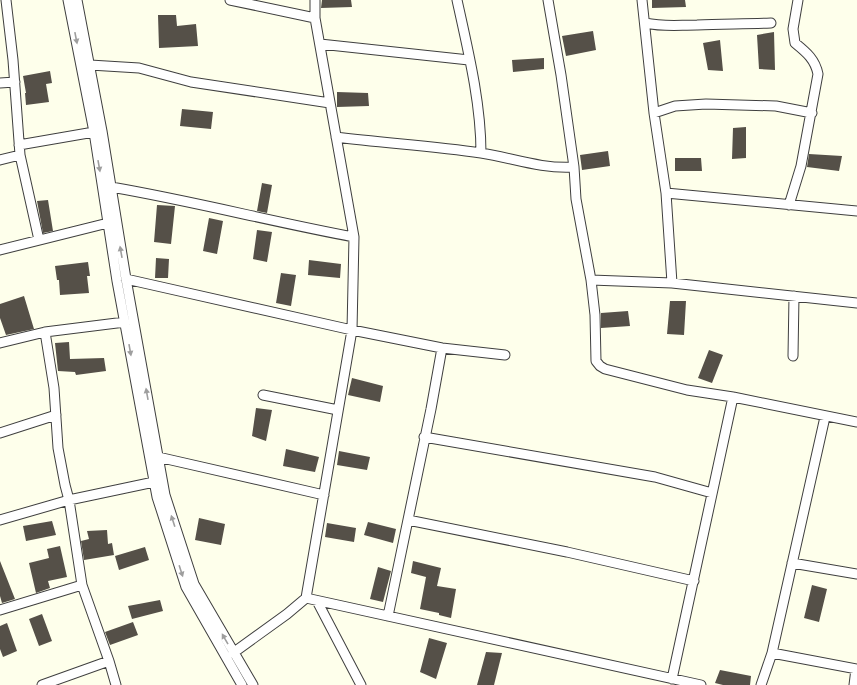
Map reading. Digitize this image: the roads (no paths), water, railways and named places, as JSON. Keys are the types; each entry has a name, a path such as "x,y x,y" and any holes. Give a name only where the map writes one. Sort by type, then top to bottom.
{"street":[{"path":"6,0 15,82 20,155 39,240"},
{"path":"68,0 94,132 125,322 157,497 186,587 242,685"},
{"path":"77,0 90,65 126,279 165,495 194,584 252,685"},
{"path":"230,0 315,18"},
{"path":"233,653 287,614 306,598 352,330 354,238 315,18 315,0"},
{"path":"457,0 481,130 481,153"},
{"path":"548,0 574,167 576,199 591,280 595,315 596,360 600,366 605,369 687,390 857,422"},
{"path":"642,0 654,113 666,193 672,283"},
{"path":"789,205 801,166 818,74 817,65 809,55 795,43 793,29 798,0"},
{"path":"645,23 657,26 672,27 687,25 771,23"},
{"path":"320,44 469,60"},
{"path":"90,65 138,68 191,82 330,103"},
{"path":"0,83 15,82"},
{"path":"654,113 675,106 706,104 776,106 812,113"},
{"path":"19,145 94,132"},
{"path":"336,137 481,153 533,165 558,168 574,167"},
{"path":"0,160 20,155"},
{"path":"111,187 148,193 302,228 354,238"},
{"path":"666,193 857,211"},
{"path":"0,250 108,223"},
{"path":"126,279 352,330 442,348 505,355"},
{"path":"591,280 672,283 857,303"},
{"path":"793,356 794,296"},
{"path":"0,344 45,332 125,322"},
{"path":"45,332 54,388 58,448 69,500 82,585 116,685"},
{"path":"388,616 431,409 442,348"},
{"path":"263,395 338,410"},
{"path":"672,679 712,492 734,398"},
{"path":"0,433 56,416"},
{"path":"761,685 772,653 826,417"},
{"path":"424,437 655,477 712,492"},
{"path":"158,457 324,495"},
{"path":"0,520 69,500 154,482"},
{"path":"408,520 568,552 694,581"},
{"path":"792,563 857,574"},
{"path":"0,610 82,585"},
{"path":"306,598 672,679 688,684 701,685"},
{"path":"317,601 361,685"},
{"path":"772,653 857,669 854,685"},
{"path":"42,685 109,661"}]}
